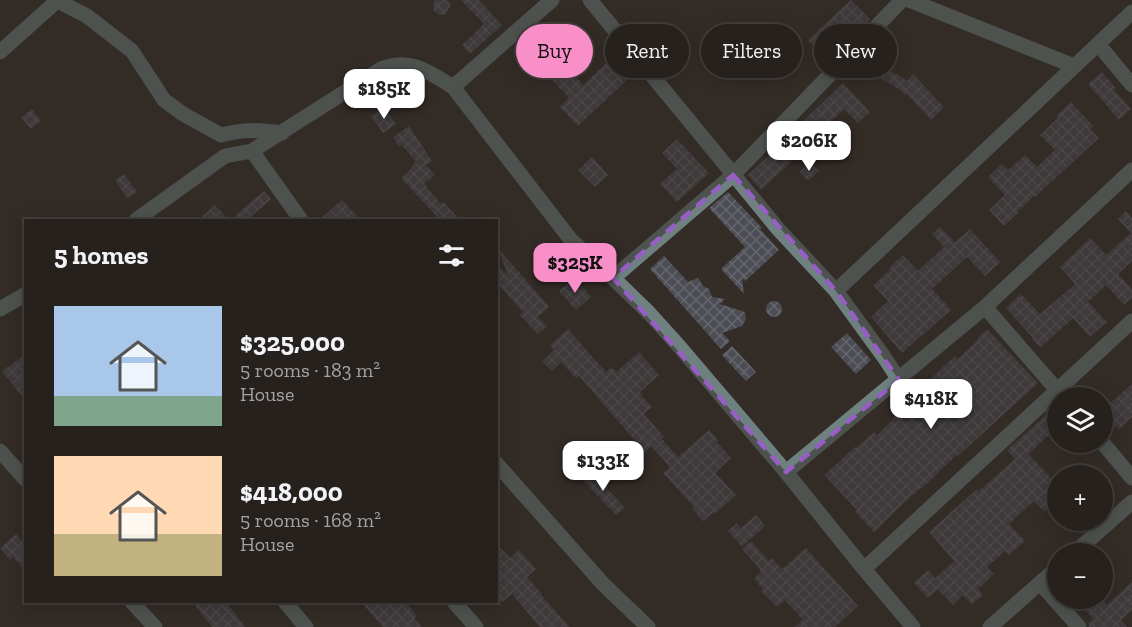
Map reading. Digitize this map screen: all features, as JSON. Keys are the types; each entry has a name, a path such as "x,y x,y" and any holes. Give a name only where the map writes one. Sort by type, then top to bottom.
{"street":[{"path":"453,87 552,0"},
{"path":"591,0 779,230 836,291 899,380"},
{"path":"613,278 734,175 902,0"},
{"path":"909,0 1074,66"},
{"path":"1116,27 1127,0"},
{"path":"0,52 56,1 87,16 132,51 164,100 183,114 221,135 259,130 282,133"},
{"path":"836,291 1132,12"},
{"path":"1098,44 1132,85"},
{"path":"137,219 225,156 252,151 381,69 390,65 420,67 453,87 571,240 613,278 678,345 913,627"},
{"path":"221,135 225,156"},
{"path":"252,151 300,219"},
{"path":"786,472 985,307 1132,170"},
{"path":"0,309 24,295"},
{"path":"985,307 1055,387"},
{"path":"1068,387 1132,321"},
{"path":"864,569 1047,406"},
{"path":"0,451 24,478"},
{"path":"1111,453 1132,478"},
{"path":"498,465 641,624"},
{"path":"1085,543 1132,502"},
{"path":"990,627 1047,577"},
{"path":"1040,583 1079,627"},
{"path":"133,603 155,627"},
{"path":"286,603 306,627"},
{"path":"455,603 476,627"}],"highlighted area":[{"path":"733,175 836,291 899,380 786,472 613,278"}],"building":[{"path":"435,0 446,0 451,4 446,14 439,15 434,11"},
{"path":"461,0 479,0 502,25 470,54 462,45 484,24"},
{"path":"851,0 870,19 865,24 825,24"},
{"path":"814,34 814,46 808,40"},
{"path":"605,64 605,78 629,78 578,126 560,107 569,98 550,78 576,78 583,85"},
{"path":"1102,72 1131,109 1119,120 1088,84"},
{"path":"913,74 944,107 931,120 902,91 881,78 897,78 897,75 907,81"},
{"path":"843,83 870,112 858,123 844,109 808,143 795,129"},
{"path":"1071,102 1094,127 1090,129 1099,138 1004,226 989,210 1005,195 988,177 1002,164 1008,170 1025,155 1037,167 1055,150 1040,135"},
{"path":"384,107 396,124 383,133 371,116"},
{"path":"32,109 41,121 31,129 21,117"},
{"path":"409,126 432,161 426,165 435,175 424,184 441,204 443,202 459,219 439,219 401,178 416,162 402,145 399,147 393,137"},
{"path":"677,139 709,173 677,202 660,184 677,169 662,153"},
{"path":"779,146 792,161 761,190 748,175"},
{"path":"592,157 608,175 595,187 578,170"},
{"path":"810,162 819,171 808,181 799,172"},
{"path":"124,174 137,192 127,198 115,180"},
{"path":"264,191 271,199 248,219 231,219"},
{"path":"728,192 779,250 745,281 742,278 744,294 721,269 745,247 709,208"},
{"path":"342,200 360,219 320,219"},
{"path":"215,205 228,219 199,219"},
{"path":"1126,211 1132,218 1132,261 1118,274 1132,289 1132,298 1124,305 1106,285 1088,302 1107,322 1090,337 1073,318 1040,348 1006,308 1021,294 1040,314 1075,284 1060,267 1090,238 1106,255 1131,233 1118,219"},
{"path":"940,227 955,242 970,229 1000,262 985,276 967,257 932,289 951,310 902,353 871,317 888,301 873,285 903,255 918,271 944,247 932,234"},
{"path":"498,248 549,307 538,317 547,326 538,334 520,315 523,312 498,284 498,265 508,276"},
{"path":"664,256 688,282 698,278 703,286 709,289 712,297 725,299 720,304 745,313 746,319 742,326 722,333 730,341 721,349 650,269"},
{"path":"575,278 591,297 576,310 559,291"},
{"path":"771,301 777,301 782,309 780,315 771,317 766,312 766,306"},
{"path":"568,329 606,372 612,367 616,372 639,352 659,375 640,392 652,407 644,414 678,457 709,430 718,440 716,441 731,458 715,473 736,495 715,514 714,512 703,521 692,509 694,507 663,473 670,467 651,446 645,452 579,376 576,378 561,362 552,371 542,361 554,350 550,345"},
{"path":"987,329 1038,383 874,532 824,475 874,432 877,435 940,370 955,356 958,359"},
{"path":"847,333 871,360 856,374 831,347"},
{"path":"732,346 756,372 746,381 722,355"},
{"path":"24,355 24,398 2,371"},
{"path":"1132,384 1132,417 1119,429 1116,426 1113,429 1113,400"},
{"path":"1047,414 1047,437 1028,454 1047,474 1047,509 1044,512 1034,501 1009,524 1025,541 1009,555 1005,551 987,567 994,574 978,589 983,595 972,604 963,595 953,605 938,589 928,598 914,583 928,570 935,578 954,561 929,532 1015,459 1007,450"},
{"path":"593,469 625,508 616,515 582,479"},
{"path":"756,515 765,526 742,547 728,531 737,523 741,528"},
{"path":"16,534 24,544 24,570 13,557 10,560 0,548"},
{"path":"751,541 769,561 772,558 782,569 806,548 858,606 835,627 794,627 803,620 785,600 777,607 761,591 763,589 754,579 761,572 760,569 742,549"},
{"path":"498,545 510,558 519,550 536,569 527,577 570,627 540,627 512,594 502,602 498,598"},
{"path":"1132,582 1132,610 1121,620 1127,627 1089,627 1088,624 1093,619 1084,609 1113,609 1113,599"},
{"path":"193,603 227,603 245,627 212,627"},
{"path":"362,603 406,603 417,616 414,618 422,627 383,627"}]}
